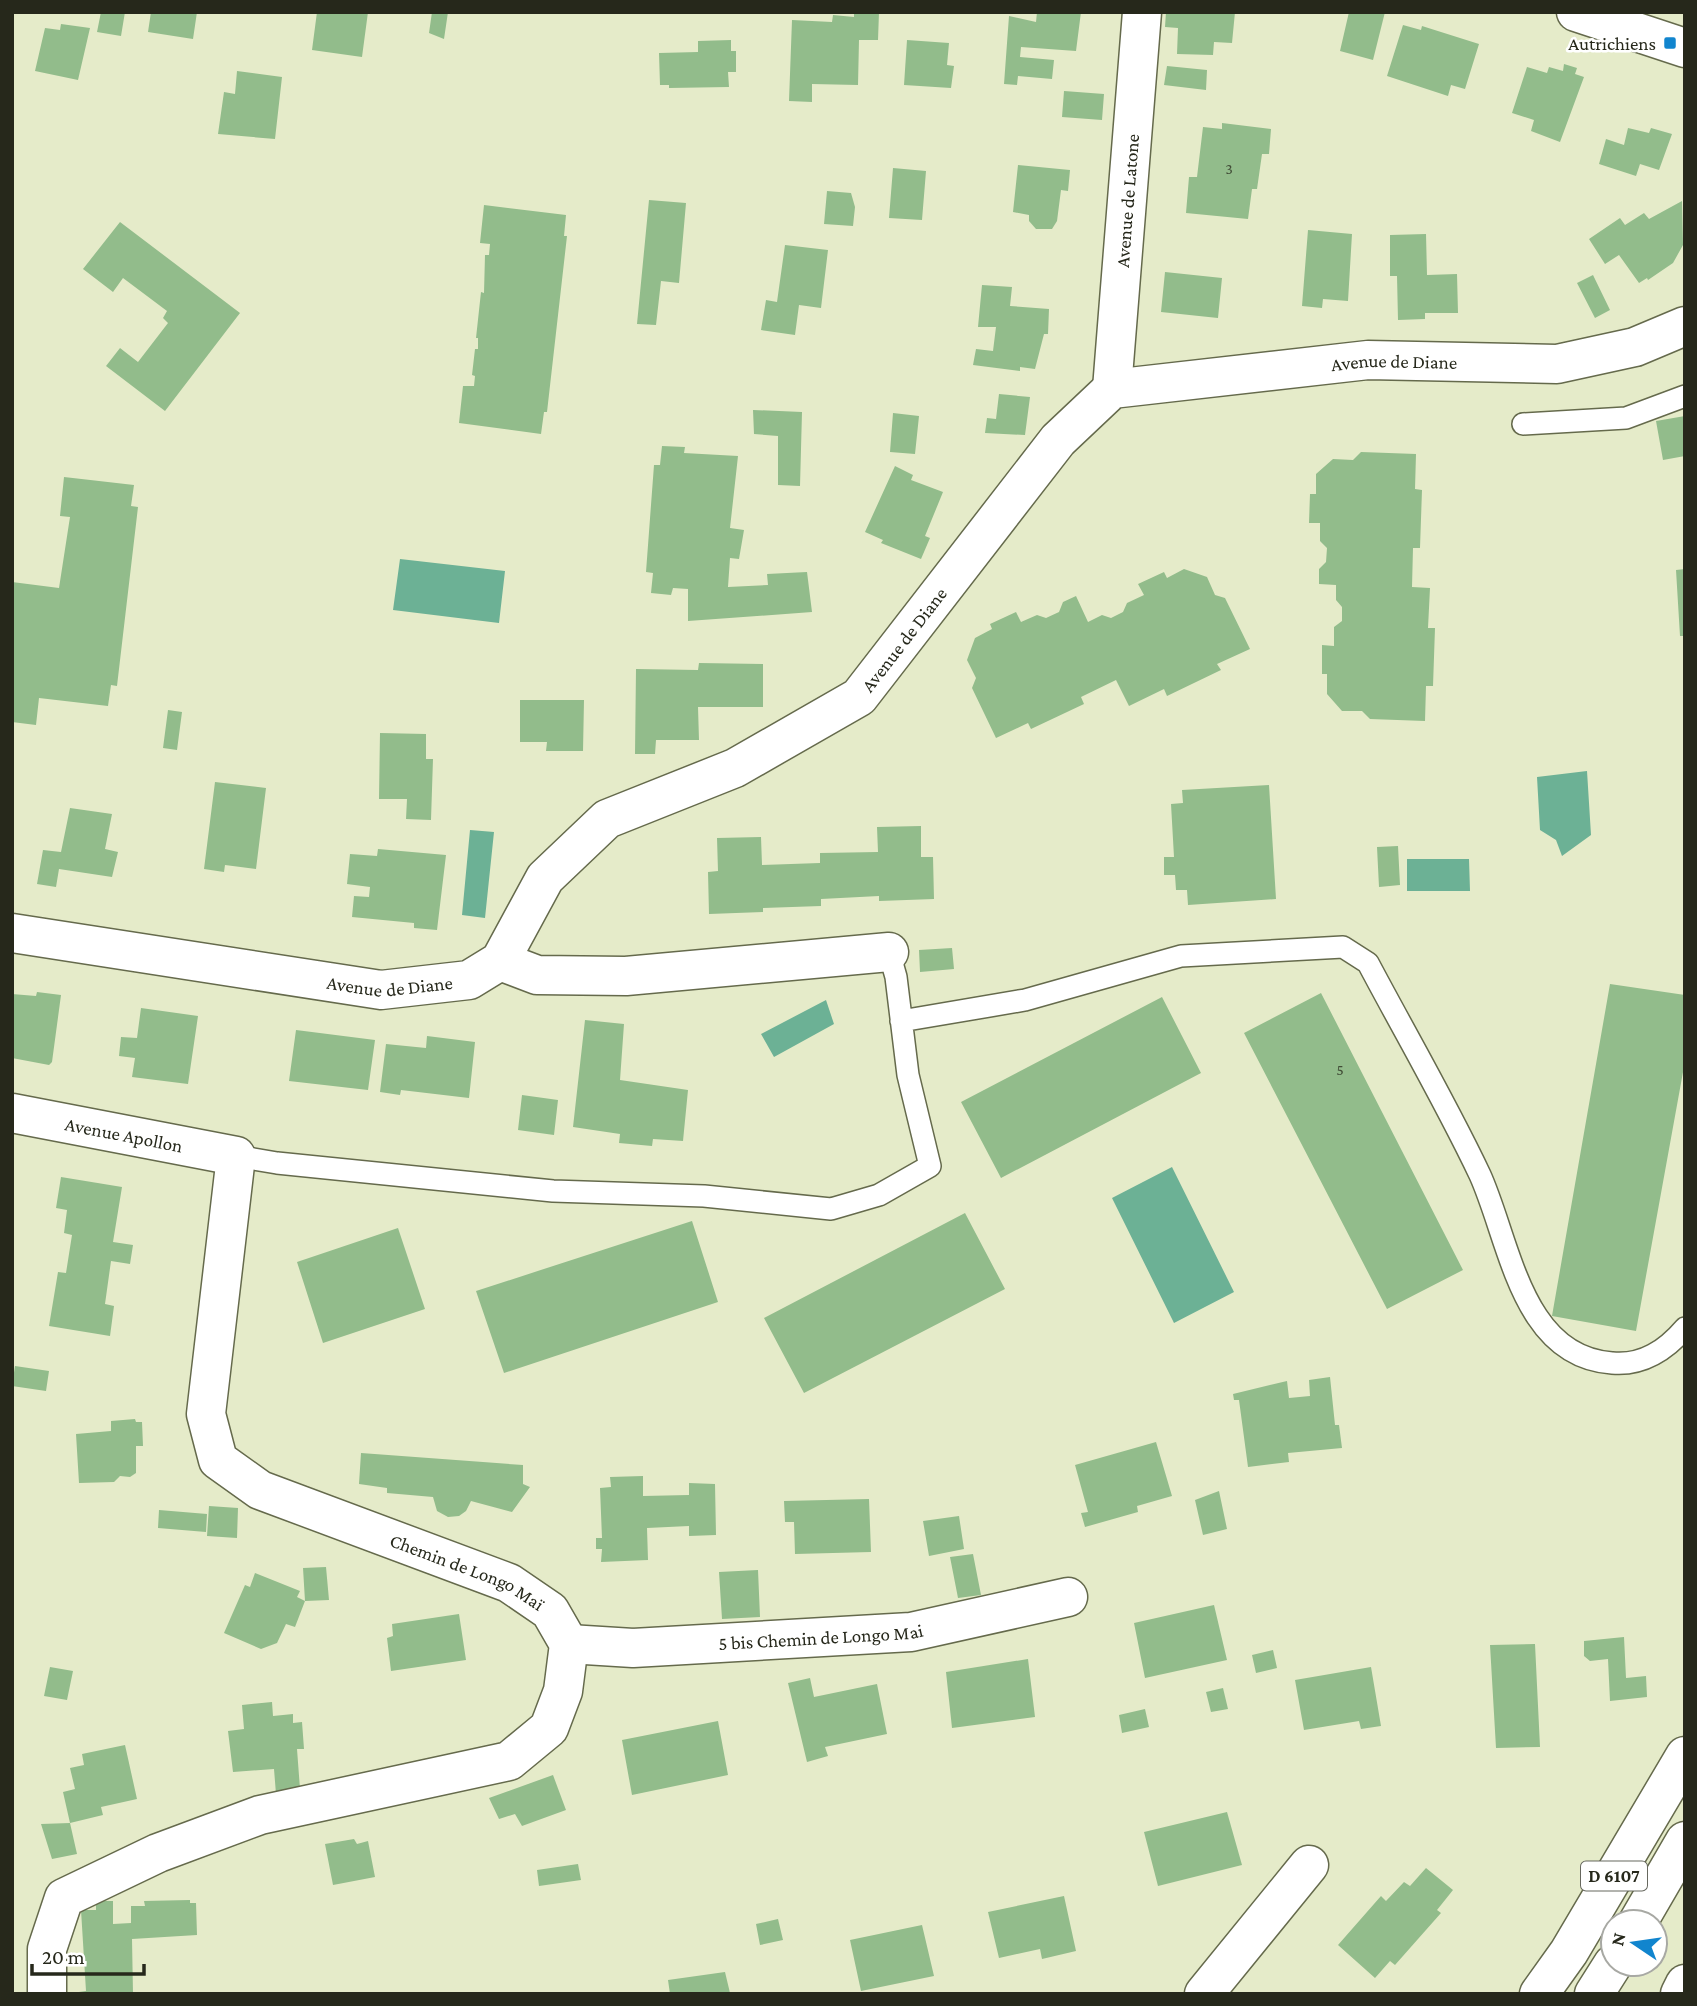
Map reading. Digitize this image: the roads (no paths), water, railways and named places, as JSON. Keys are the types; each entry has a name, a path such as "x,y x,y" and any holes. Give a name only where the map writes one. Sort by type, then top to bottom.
{"main road":[{"name":"Avenue de Latone","path":"1112,389 1142,12"},
{"path":"1576,12 1685,48"},
{"name":"Avenue de Diane","path":"12,933 381,990 468,980 500,961 545,878 607,819 736,768 859,697 1058,440 1112,389 1368,360 1557,364 1635,347 1685,326"},
{"path":"500,961 537,975 626,976 889,952"},
{"name":"Avenue Apollon","path":"12,1113 236,1156"},
{"name":"Chemin de Longo Maï","path":"236,1156 206,1414 218,1460 260,1490 509,1583 550,1611 569,1644"},
{"name":"5 bis Chemin de Longo Mai","path":"569,1644 633,1648 911,1632 1068,1597"},
{"path":"47,1994 47,1949 64,1898 158,1853 260,1815 509,1761 549,1728 563,1690 569,1644"},
{"name":"D 6107","path":"1539,1994 1569,1952 1685,1756"},
{"name":"D 6107","path":"1646,1908 1685,1841"},
{"path":"1204,1994 1309,1864"},
{"path":"1594,1994 1604,1978"},
{"path":"1680,1994 1685,1984"}],"lane":[{"path":"1523,424 1626,418 1685,396"},
{"path":"901,1021 1025,1000 1181,956 1343,947 1368,963 1480,1177 1525,1297 1549,1334 1591,1362 1626,1364 1666,1349 1685,1328"},
{"path":"236,1156 554,1191 704,1196 831,1209 879,1195 930,1166 908,1075 889,952"}],"place":[{"name":"Autrichiens","path":"1670,43"}]}
